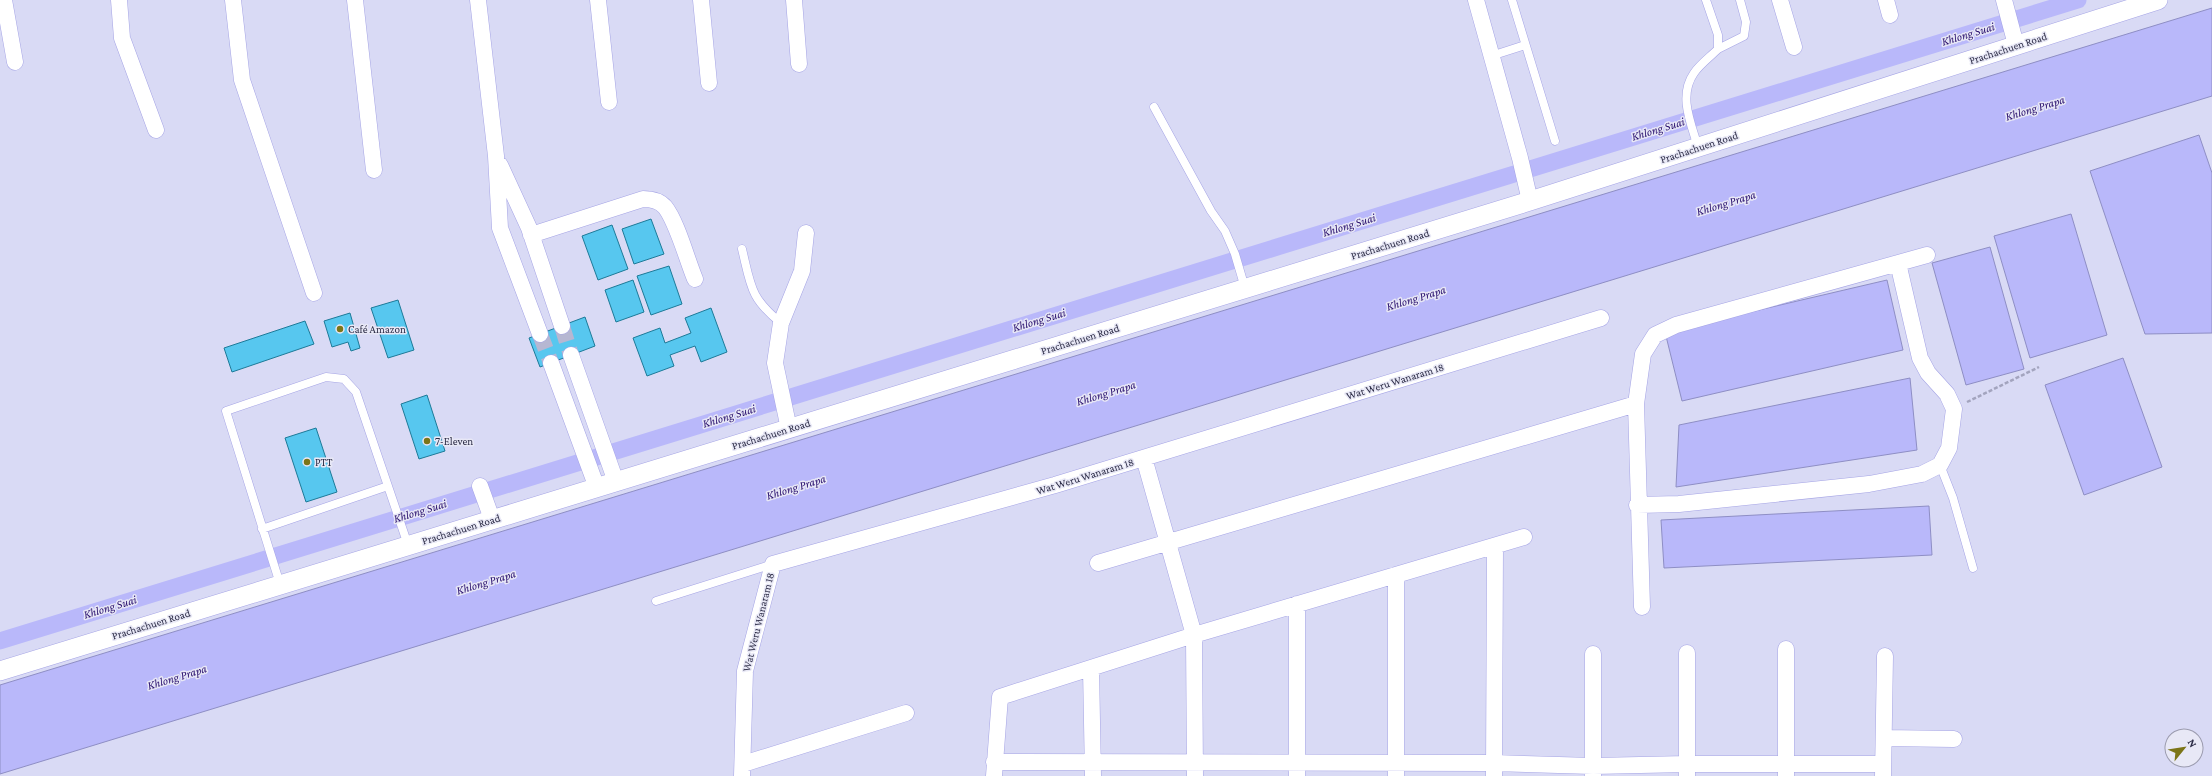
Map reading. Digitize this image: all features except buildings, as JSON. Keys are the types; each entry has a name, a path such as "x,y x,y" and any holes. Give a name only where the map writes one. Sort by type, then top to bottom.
{"street":[{"path":"4,0 16,62"},
{"path":"119,0 122,38 156,130"},
{"path":"233,0 242,80 314,293"},
{"path":"355,0 374,170"},
{"path":"478,0 496,156 500,228 540,334"},
{"path":"598,0 609,102"},
{"path":"701,0 709,83"},
{"path":"794,0 799,64"},
{"path":"1476,0 1520,158 1530,201"},
{"path":"1780,0 1794,46"},
{"name":"Prachachuen Road","path":"0,671 408,545 490,515 597,488 1530,201 2016,42 2158,0"},
{"path":"2004,2 2016,42"},
{"path":"496,156 532,235 562,326"},
{"path":"532,235 642,199 653,199 664,206 670,217 694,279"},
{"path":"789,429 775,363 781,323 802,271 806,233"},
{"path":"1642,607 1637,505 1636,404 1643,354 1655,335 1683,323 1927,255"},
{"path":"1637,505 1679,504 1868,484 1922,474 1940,465 1949,448 1954,409 1947,394 1928,373 1920,358 1898,263"},
{"name":"Wat Weru Wanaram 18","path":"742,770 745,671 773,564 1055,485 1601,318"},
{"path":"571,355 616,482"},
{"path":"551,363 597,488"},
{"path":"1098,563 1636,404"},
{"path":"1144,458 1194,635 1196,769"},
{"path":"480,486 490,515"},
{"path":"1524,537 1194,635 1000,697 994,769 1396,769 1593,771 1883,770 1885,656"},
{"path":"1494,770 1495,546"},
{"path":"1396,575 1396,769"},
{"path":"1297,604 1297,769"},
{"path":"1786,649 1786,770"},
{"path":"1687,653 1687,770"},
{"path":"1593,654 1593,771"},
{"path":"1091,668 1093,769"},
{"path":"742,770 906,713"},
{"path":"1884,738 1954,739"}],"lane":[{"path":"1512,0 1555,141"},
{"path":"1706,0 1718,35 1718,49"},
{"path":"1698,147 1686,106 1688,84 1694,72 1718,49 1744,36 1746,22 1740,0"},
{"path":"1491,56 1525,45"},
{"path":"1154,107 1211,211 1225,231 1236,254 1245,288"},
{"path":"742,249 752,287 758,300 781,323"},
{"path":"280,584 226,411 326,377 344,378 356,392 408,545"},
{"path":"1940,465 1953,498 1973,568"},
{"path":"263,531 390,489"},
{"path":"656,601 773,564"}],"path":[{"path":"1954,409 2039,367"}],"water":[{"name":"Khlong Prapa","path":"2212,8 2212,96 0,774 0,685"},
{"path":"2199,135 2212,173 2212,333 2145,334 2090,171"},
{"path":"2071,214 2107,335 2030,358 1994,236"},
{"path":"1990,247 2024,369 1966,385 1932,263"},
{"path":"1887,280 1903,350 1682,401 1665,332"},
{"path":"2123,358 2162,467 2084,495 2045,385"},
{"path":"1910,378 1917,450 1676,487 1679,425"},
{"path":"1929,506 1932,555 1664,568 1661,520"}],"waterway":[{"name":"Khlong Suai","path":"0,641 2078,0"}],"tunnel":[{"path":"562,326 571,355"},
{"path":"540,334 551,363"}],"place":[{"name":"Café Amazon","path":"340,329"},
{"name":"7-Eleven","path":"427,441"},
{"name":"PTT","path":"307,462"}]}
